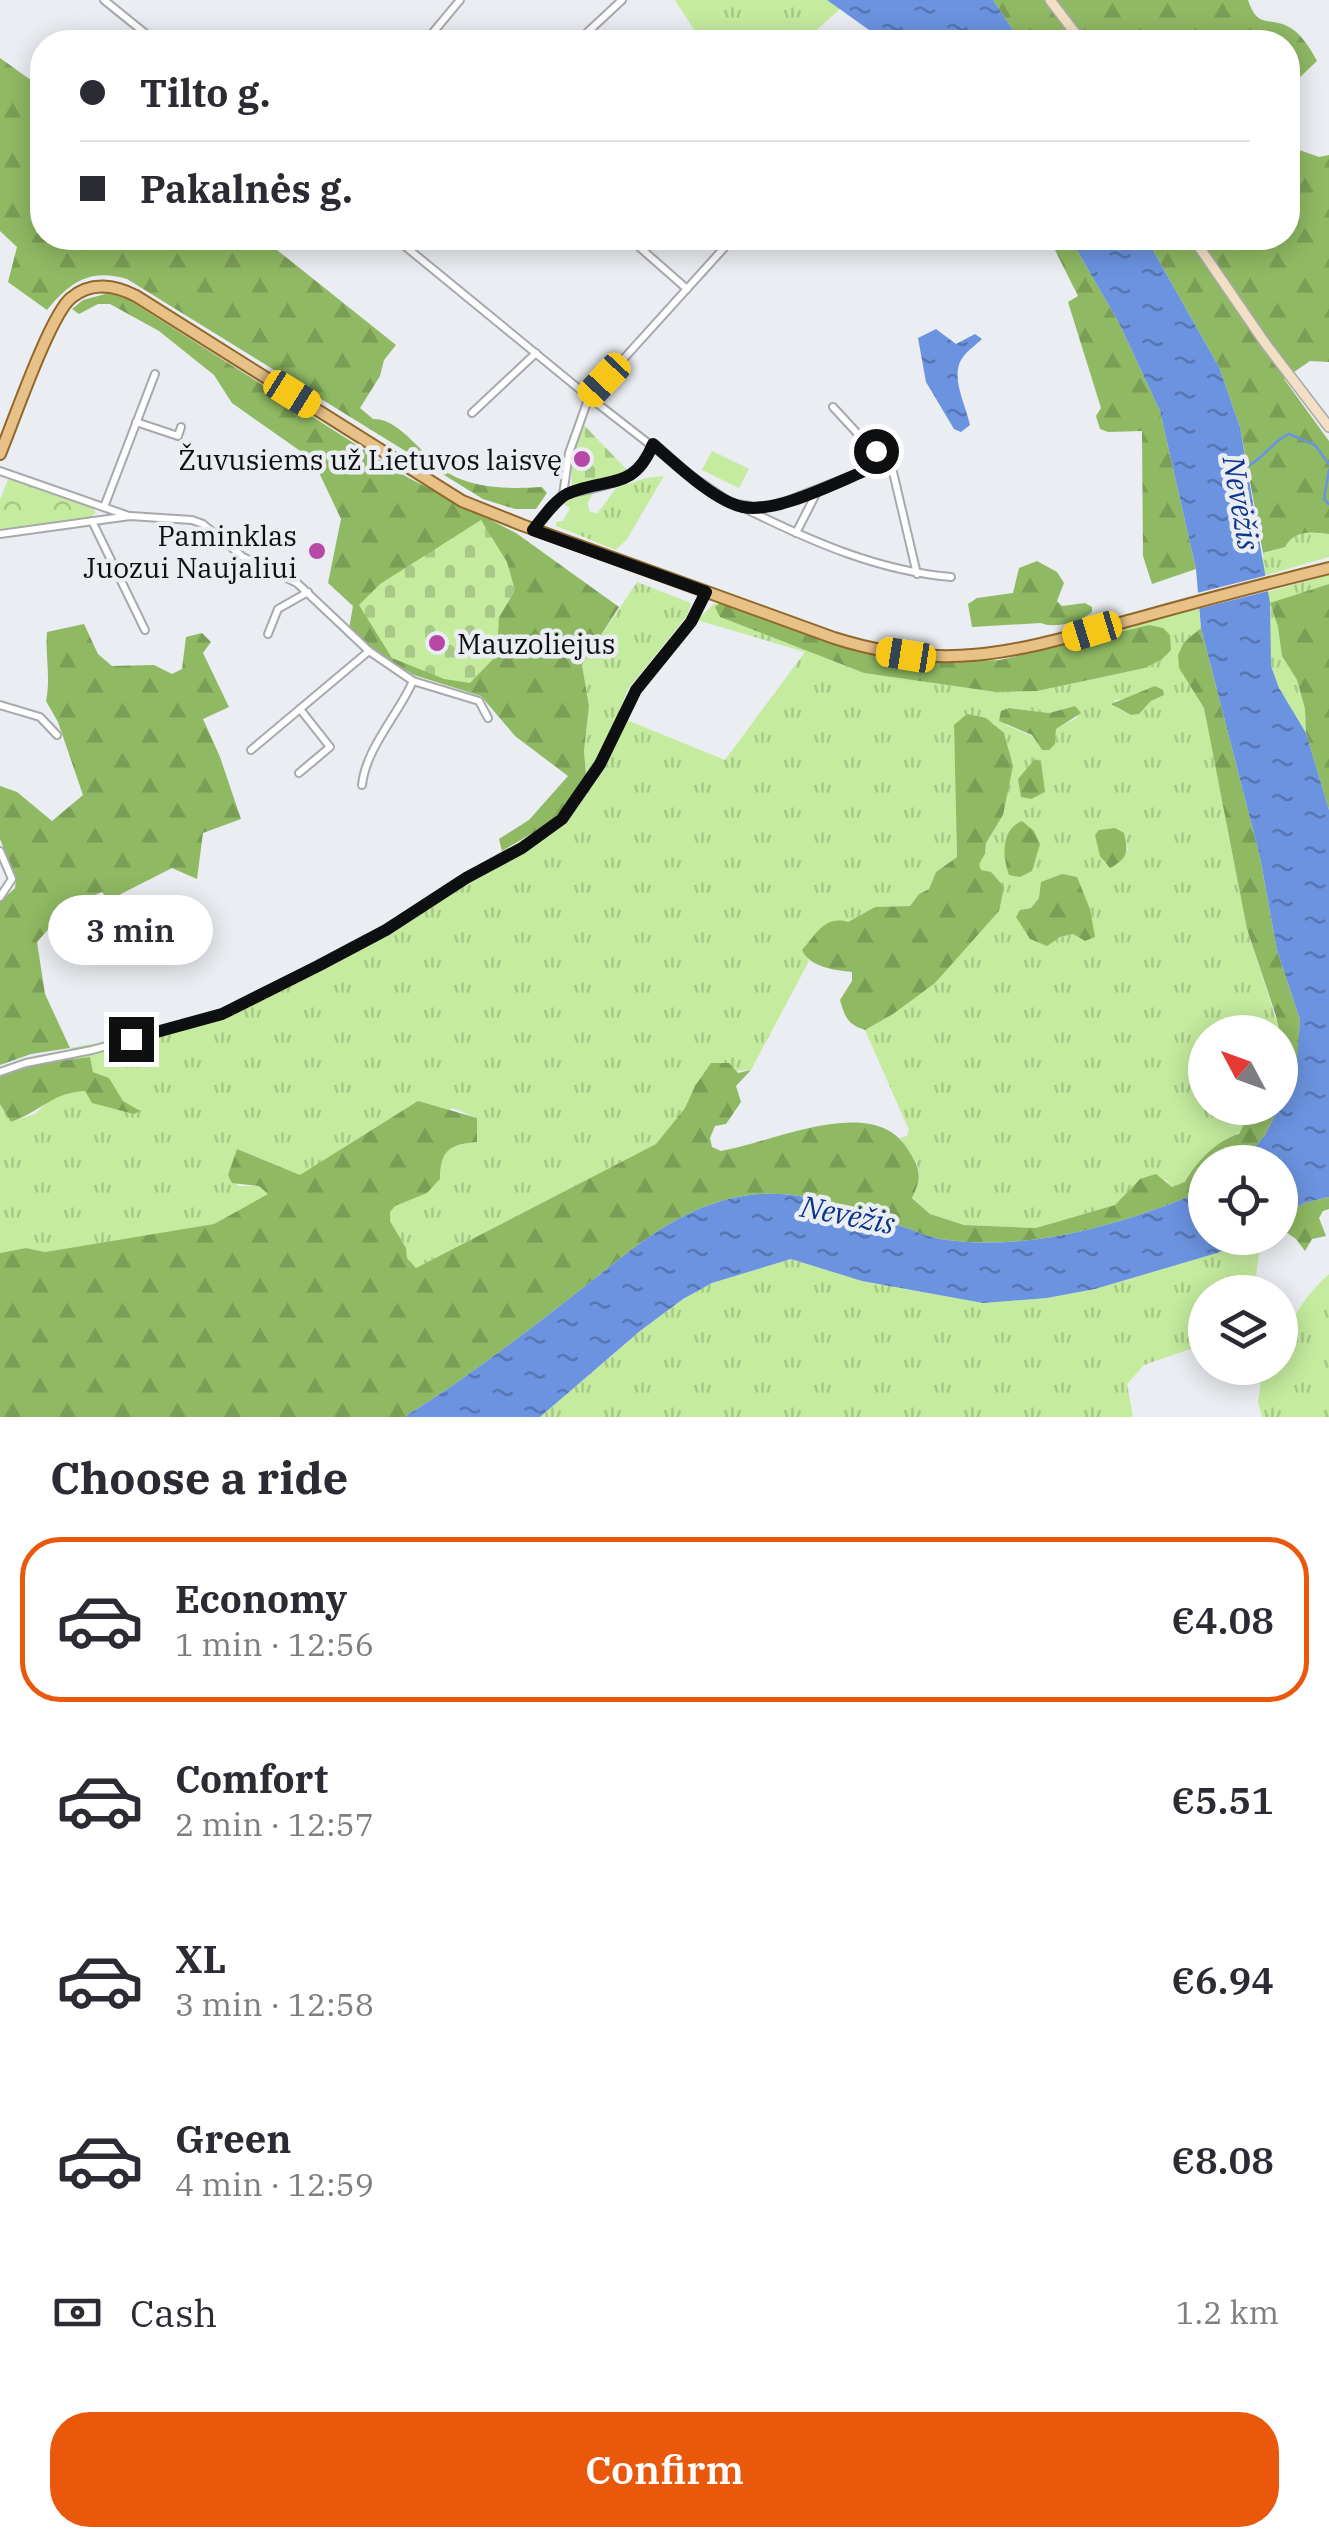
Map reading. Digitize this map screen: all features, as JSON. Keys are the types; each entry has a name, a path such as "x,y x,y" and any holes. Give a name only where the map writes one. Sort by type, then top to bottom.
{"main road":[{"path":"1050,0 1075,30"},
{"path":"1200,250 1329,426"},
{"path":"0,454 63,306 87,289 112,286 136,296 447,492 492,514 856,645 927,657 1013,652 1329,568"}],"street":[{"path":"104,0 141,30"},
{"path":"436,30 460,0"},
{"path":"590,30 622,0"},
{"path":"410,250 722,498 796,534 873,563 918,574 951,576"},
{"path":"643,250 687,289"},
{"path":"533,530 563,495 572,441 590,396 722,250"},
{"path":"472,413 536,353"},
{"path":"104,507 155,374"},
{"path":"833,407 893,472 918,574"},
{"path":"136,422 178,436 180,426"},
{"path":"563,495 632,476 653,444"},
{"path":"743,507 780,504 884,460"},
{"path":"0,471 130,516"},
{"path":"796,534 819,488"},
{"path":"0,534 130,516 203,524 243,557 288,577 308,592 368,651 414,681 479,701 488,718"},
{"path":"92,521 145,630"},
{"path":"268,634 278,609 308,592"},
{"path":"0,1072 26,1062 92,1050 222,1014 386,930 466,878 522,848 562,819 600,764 636,690 691,622 706,592"},
{"path":"251,750 368,651"},
{"path":"362,785 369,758 414,681"},
{"path":"0,707 40,718 58,736"},
{"path":"299,773 330,747 300,709"},
{"path":"0,851 12,880 0,897"}],"green space":[{"path":"675,0 827,0 840,9 816,30 694,30"},
{"path":"993,0 1248,0 1259,18 1293,30 1013,30"},
{"path":"1300,36 1308,45 1317,61 1300,77"},
{"path":"0,58 30,79 30,250 277,250 396,345 360,408 373,419 392,425 439,467 459,478 494,487 542,487 547,493 536,509 515,509 483,499 127,279 102,275 82,280 47,310 8,282 17,247 0,231"},
{"path":"1300,150 1319,157 1329,155 1329,362 1310,361 1284,379 1329,441 1329,534 1299,534 1285,547 1263,553 1240,427 1219,367 1153,250 1300,250"},
{"path":"1055,250 1077,250 1119,323 1160,411 1196,569 1152,584 1143,556 1142,431 1100,429 1096,416 1101,408 1068,302 1078,296"},
{"path":"109,293 129,300 407,477 516,533 619,607 582,665 589,706 584,751 586,775 548,824 502,851 499,839 529,820 568,776 515,736 481,696 414,675 375,652 349,629 353,606 328,583 341,519 313,460 232,403 214,375 159,331 110,304 98,304 79,314 72,309 83,300","holes":["515,590 499,617 392,658 383,640"]},
{"path":"582,423 630,473 572,490 571,460"},
{"path":"712,451 749,469 739,488 702,470"},
{"path":"664,476 627,539 616,550 556,526 570,508 562,503 596,489 588,502 589,511 597,514 616,488"},
{"path":"9,477 91,506 96,513 87,519 0,531 0,500"},
{"path":"481,520 507,562 515,590 499,617 497,655 470,683 444,679 392,658 359,605 380,584"},
{"path":"1303,532 1329,534 1329,557 1263,576 1263,553"},
{"path":"1037,561 1057,572 1064,583 1057,601 1062,606 1085,603 1092,607 1092,612 1060,625 972,627 968,604 977,598 1013,593 1019,568"},
{"path":"1329,575 1329,584 1270,604 1282,656 1297,680 1305,709 1306,733 1279,688 1271,666 1267,592"},
{"path":"637,582 691,603 687,616 628,689 617,716 725,760 805,652 697,620 714,604 719,603 716,607 720,617 864,673 996,692 1037,691 1145,668 1161,660 1149,625 1090,638 1199,609 1201,628 1184,642 1179,668 1204,708 1247,929 1275,1015 1188,1015 1188,1125 1244,1125 1241,1130 1225,1145 1188,1145 1185,1182 1172,1187 1166,1180 1140,1179 1116,1205 1036,1228 964,1225 930,1214 912,1197 919,1172 900,1138 907,1136 909,1130 865,1030 893,1014 981,870 979,864 986,843 1003,815 995,724 967,714 954,726 957,857 936,872 929,889 910,906 875,907 809,943 802,950 809,961 751,1070 734,1071 695,1086 685,1108 656,1144 416,1268 407,1258 406,1248 390,1221 390,1212 394,1206 427,1192 440,1179 448,1150 477,1142 477,1118 453,1108 339,1152 300,1175 237,1149 228,1175 238,1186 260,1186 268,1194 214,1224 45,1252 26,1248 0,1253 0,1104 11,1122 35,1114 48,1101 66,1092 85,1091 123,1102 102,1075 93,1072 90,1057 72,1060 70,1048 123,1038 224,1009 368,936 548,824 586,774 584,751 589,706 582,665","holes":["1164,695 1151,701 1139,714 1131,715 1117,708 1114,700","1075,706 1077,718 1055,729 1056,736 1042,750 1032,736 1006,725 1009,708 1049,713","1124,833 1128,850 1104,863 1100,845","1076,877 1085,941 1073,934 1060,937 1020,910 1031,908 1039,898"]},
{"path":"1329,584 1329,810 1306,733 1305,709 1297,680 1282,656 1270,603"},
{"path":"721,602 855,650 926,663 1000,660 1149,625 1163,628 1170,635 1171,650 1145,668 1037,691 996,692 864,673 720,617 715,607"},
{"path":"84,624 98,654 112,666 154,665 172,674 182,669 186,637 202,633 211,642 203,653 229,707 203,719 241,819 203,833 197,879 172,868 109,900 102,892 68,907 37,942 45,994 70,1048 31,1054 0,1065 0,902 15,888 16,879 0,839 0,786 17,792 52,821 83,795 58,722 46,701 47,632"},
{"path":"1201,628 1260,857 1277,950 1300,1020 1298,1057 1298,1015 1276,1015 1247,929 1204,708 1179,668 1178,655 1184,642"},
{"path":"1155,686 1164,695 1151,701 1139,714 1131,715 1111,704"},
{"path":"1075,706 1081,713 1056,729 1055,744 1049,750 1042,750 1032,735 999,721 1001,711 1009,708 1049,713"},
{"path":"967,714 986,718 1004,733 1013,766 1003,815 979,864 981,870 991,872 1004,887 999,911 935,983 865,1030 848,1019 840,1000 852,981 852,972 817,964 802,950 821,928 833,921 848,922 875,907 910,906 929,889 936,872 957,857 954,725"},
{"path":"1035,759 1041,762 1045,792 1031,799 1021,797 1018,779"},
{"path":"1022,821 1034,831 1040,844 1032,871 1020,877 1009,875 1004,852 1010,830"},
{"path":"1115,828 1124,833 1126,849 1121,861 1110,868 1100,856 1095,835 1099,830"},
{"path":"1062,874 1077,877 1090,909 1095,937 1085,941 1073,934 1047,946 1030,939 1016,917 1039,898 1041,882"},
{"path":"90,1057 93,1072 109,1078 123,1101 140,1111 134,1114 92,1103 85,1091 64,1095 11,1122 0,1104 0,1075 49,1062"},
{"path":"711,1063 729,1063 738,1073 751,1070 736,1086 741,1102 726,1124 715,1126 710,1138 712,1147 721,1151 846,1123 870,1124 891,1132 907,1148 917,1167 919,1178 912,1198 930,1214 964,1225 1036,1228 1115,1205 1140,1179 1156,1174 1172,1187 1188,1178 1188,1196 1076,1232 1042,1239 974,1242 940,1239 805,1197 743,1196 672,1222 488,1360 404,1417 0,1417 0,1253 26,1248 45,1252 214,1224 268,1194 259,1186 232,1183 228,1175 237,1149 300,1175 418,1101 477,1118 477,1142 448,1150 440,1179 427,1193 395,1206 390,1212 390,1221 406,1248 407,1258 416,1268 656,1144 685,1108"},
{"path":"1244,1125 1270,1125 1256,1145 1218,1145 1239,1134"},
{"path":"1329,1197 1329,1209 1319,1218 1326,1236 1312,1239 1305,1251 1298,1242 1298,1207"},
{"path":"1210,1255 1259,1255 1256,1275 1188,1275 1188,1350 1144,1365 1127,1384 1133,1417 540,1417 683,1299 712,1283 791,1259 862,1281 983,1303 1095,1289"},
{"path":"1329,1274 1329,1417 1262,1417 1258,1402 1260,1385 1298,1385 1298,1311"}],"water":[{"path":"827,0 993,0 1013,30 869,30"},
{"name":"Nevėžis","path":"1077,250 1153,250 1219,367 1240,427 1270,603 1271,666 1279,688 1306,733 1329,810 1329,1197 1298,1207 1298,1145 1256,1145 1270,1125 1298,1125 1300,1020 1277,950 1260,857 1201,628 1196,569 1160,411 1119,323"},
{"path":"936,329 956,344 975,334 982,339 959,364 958,381 970,425 961,432 954,429 926,382 918,338"},
{"name":"Nevėžis","path":"764,1194 805,1197 936,1238 974,1242 1042,1239 1142,1214 1188,1196 1188,1255 1210,1255 1095,1289 983,1303 862,1281 791,1259 712,1283 683,1299 540,1417 404,1417 489,1360 651,1236 718,1202"}],"pier":[{"path":"1268,575 1272,590 1194,610 1193,594"}],"waterway":[{"name":"Nevėžis","path":"1246,467 1289,434 1315,445 1329,464"},
{"path":"1329,470 1324,499 1329,504"}],"place":[{"name":"Žuvusiems už Lietuvos laisvę","path":"582,459"},
{"name":"Paminklas Juozui Naujaliui","path":"317,551"},
{"name":"Mauzoliejus","path":"437,643"}],"route":[{"path":"131,1039 222,1014 318,966 386,930 466,878 522,848 562,819 600,764 636,690 691,622 706,592 533,530 563,495 632,476 653,444 722,498 743,507 766,506 877,466 884,460 876,451"}]}
